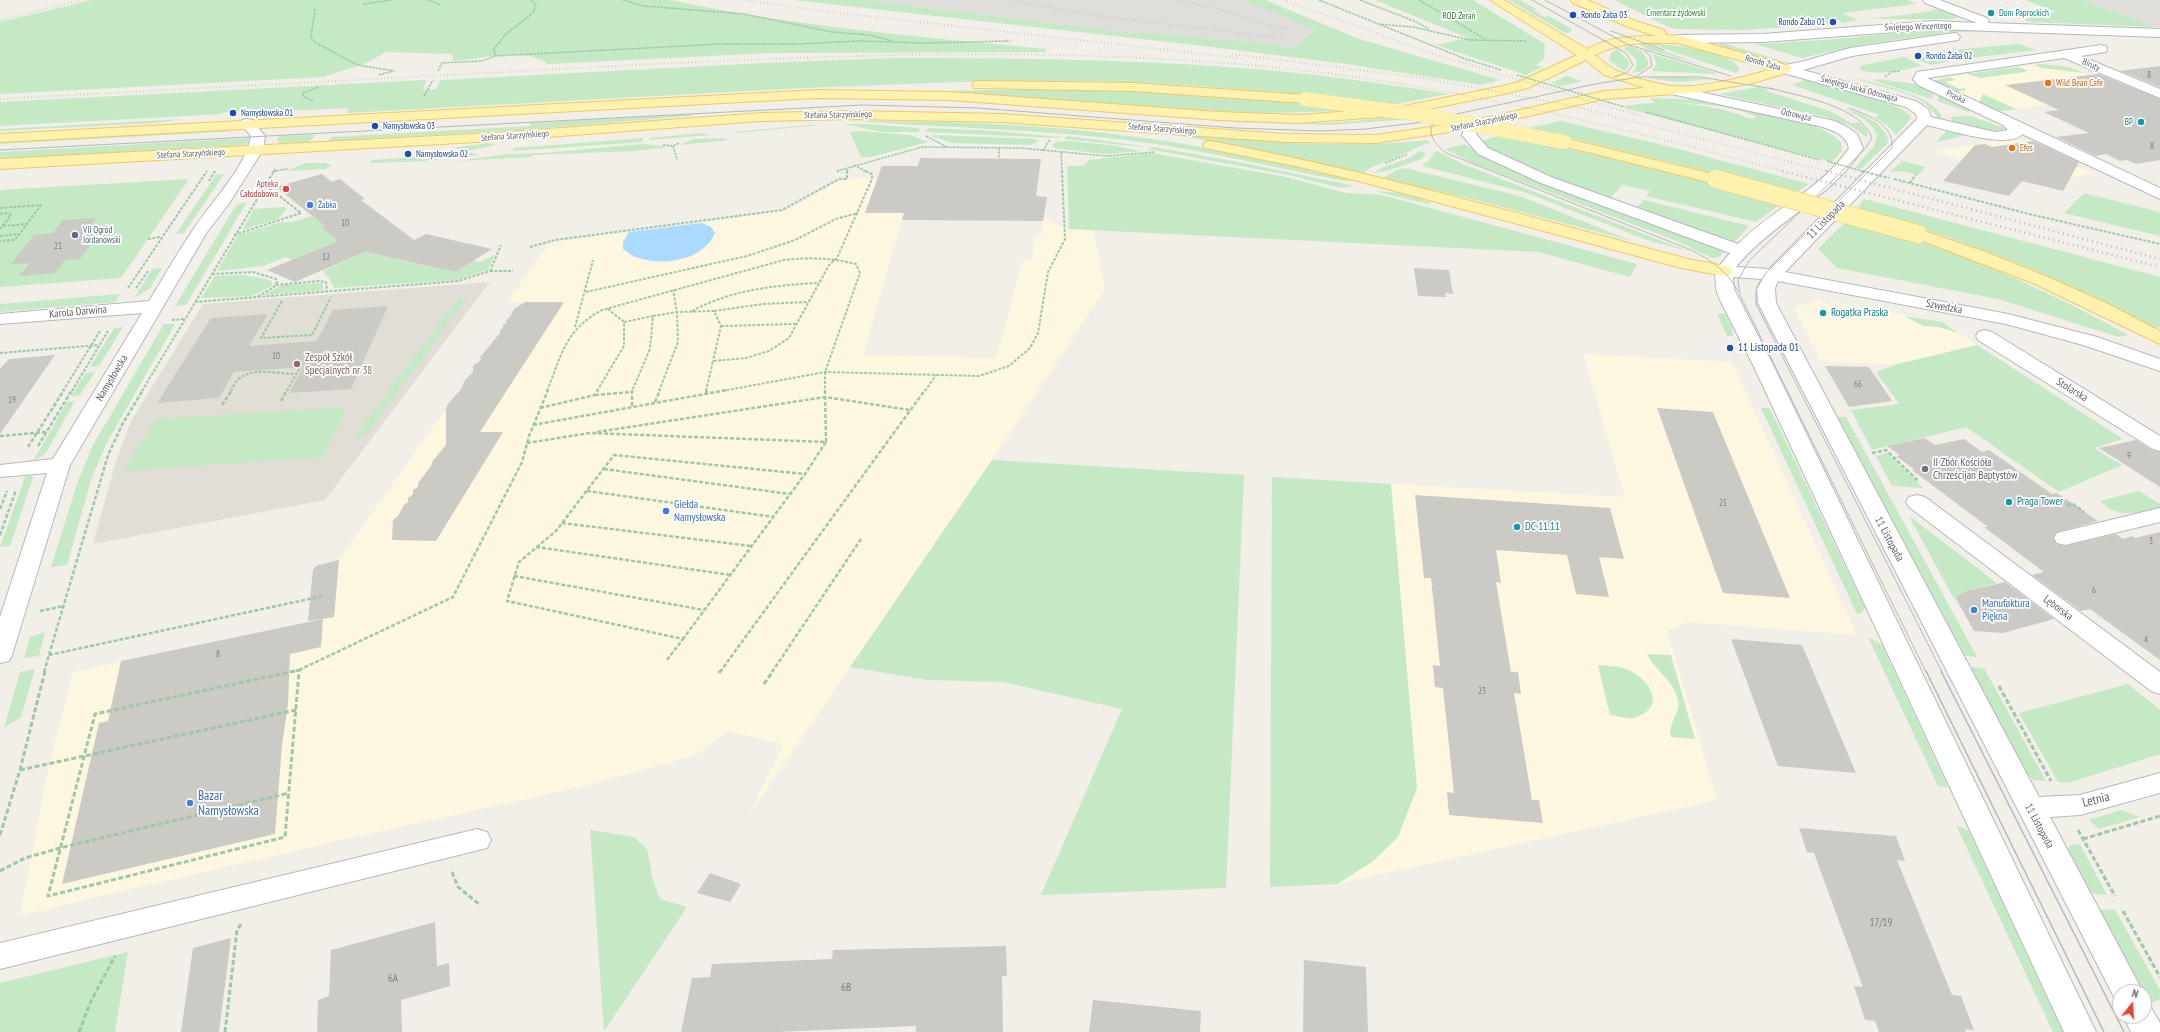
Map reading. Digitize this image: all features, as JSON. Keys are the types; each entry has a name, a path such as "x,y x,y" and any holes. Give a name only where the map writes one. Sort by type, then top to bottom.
{"main road":[{"path":"1496,0 1587,55"},
{"path":"1577,0 1632,24 1676,39"},
{"name":"Rondo Żaba","path":"1676,39 1785,69 1730,84 1672,90 1618,76 1600,66 1587,55 1600,47 1620,41 1676,39"},
{"name":"Stefana Starzyńskiego","path":"0,138 247,123 772,95 920,95 1245,118 1323,118 1418,108 1504,90 1523,85 1587,55"},
{"path":"772,95 880,88 1057,85 1175,89 1305,99 1423,115 1564,142 1716,179 1918,234 1959,248 2027,275 2079,298 2160,338"},
{"name":"Stefana Starzyńskiego","path":"0,164 525,135 768,117 902,114 1035,120 1286,138 1346,140 1398,138 1471,125 1604,95 1672,90"},
{"path":"1035,120 1190,142 1295,161 1362,177 1687,264 1724,270"}],"street":[{"path":"1933,1 1953,0"},
{"path":"1933,1 1995,26"},
{"name":"Świętego Wincentego","path":"1676,39 1799,36 1914,26 1995,26 2160,33"},
{"name":"Świętego Wincentego","path":"1785,69 1803,66 1839,55 1890,46 1964,36 2021,35 2160,39"},
{"name":"Biruty","path":"2021,35 2160,94"},
{"name":"Praska","path":"2101,49 1949,70 1922,75 1920,77 1923,82 2160,194"},
{"path":"1839,55 1833,62 1833,68 1838,74 1905,101"},
{"name":"Świętego Jacka Odrowąża","path":"1785,69 1905,101 1920,109 1924,116 1924,120"},
{"name":"Odrowąża","path":"1672,90 1810,118 1829,124 1846,132 1856,144 1854,152 1820,186 1761,231 1742,251"},
{"path":"1924,120 1995,136 2015,134 2016,130 2008,122"},
{"name":"11 Listopada","path":"1924,120 1773,275 1768,282 1765,296 1771,312 2123,984"},
{"path":"247,123 258,136 256,150"},
{"path":"1471,125 1469,135 1477,146 1516,168 1571,190 1742,251 1724,270 1729,300 1764,367 1885,625 2080,1032"},
{"name":"Namysłowska","path":"1,649 60,465 161,313 200,231 256,150"},
{"name":"Szwedzka","path":"1724,270 1773,275 2015,321 2090,341 2160,365"},
{"name":"Karola Darwina","path":"0,319 113,309 161,313"},
{"name":"Stolarska","path":"1985,336 2160,445"},
{"path":"8,470 60,465"},
{"name":"Lęborska","path":"1918,492 2160,685"},
{"path":"2065,538 2160,515"},
{"name":"Letnia","path":"2030,808 2080,805 2160,783"},
{"path":"0,956 477,840"}],"path":[{"path":"363,4 392,0"},
{"path":"428,0 441,5"},
{"path":"495,56 494,49 506,34 533,13 536,6 531,0"},
{"path":"624,0 643,6 744,14 818,29 869,35 899,42"},
{"path":"1319,0 1405,36 1463,58 1504,71"},
{"path":"1360,0 1414,21 1431,31"},
{"path":"1419,0 1478,37 1489,40"},
{"path":"315,9 311,37 316,43 358,65 394,71 378,75"},
{"path":"1374,23 1431,31 1470,40 1530,41"},
{"path":"438,71 442,63 482,61 495,56 721,44 797,44 859,41 966,43 1010,41"},
{"path":"1510,73 1624,107"},
{"path":"428,90 433,80"},
{"path":"316,103 303,96 303,93 319,87"},
{"path":"1640,110 1889,178 2033,215 2160,244"},
{"path":"921,133 947,147"},
{"path":"1043,151 1050,139"},
{"path":"673,146 677,160"},
{"path":"837,171 922,147 999,148 1106,156 1155,152"},
{"path":"999,148 999,158"},
{"path":"532,426 825,372 979,376 1009,366 1030,348 1038,333 1048,272 1065,240 1061,152"},
{"path":"1384,163 1402,158 1411,152"},
{"path":"0,835 20,770 49,655 108,455 123,423 276,165"},
{"path":"714,361 746,358 769,351 789,338 829,265 837,258 858,213 872,178 872,174 854,165"},
{"path":"530,247 555,240 782,210 839,179 847,179 847,169"},
{"path":"0,510 8,470 38,433 113,309 160,237 188,202 208,170"},
{"path":"1910,183 1916,174"},
{"path":"234,235 301,213 264,184"},
{"path":"280,197 286,195"},
{"path":"0,208 42,205 15,240 0,242"},
{"path":"0,214 8,213 11,215 0,229"},
{"path":"586,292 747,256 795,240 836,219 858,213"},
{"path":"2,226 27,224"},
{"path":"0,236 19,234"},
{"path":"148,239 160,237"},
{"path":"490,271 500,245"},
{"path":"575,327 585,319 608,308 784,260 815,257 837,258 856,264 860,273 825,372 826,442 774,517 667,660"},
{"path":"299,670 285,837 48,896 95,714 299,670 453,597 522,462 532,426 568,339 575,327 586,292 593,260"},
{"path":"195,302 458,281 490,271 513,271"},
{"path":"211,274 253,272 276,279 276,285"},
{"path":"256,297 276,285 326,282 327,291"},
{"path":"691,312 703,304 761,289 794,284 819,283"},
{"path":"655,403 678,342 677,312 673,290"},
{"path":"282,301 260,338 312,335 331,298"},
{"path":"624,322 677,312 714,311 763,304 809,302"},
{"path":"595,395 624,346 624,322 608,308"},
{"path":"706,393 721,326 714,311"},
{"path":"161,313 185,319"},
{"path":"632,407 631,392 650,350 653,316"},
{"path":"721,326 797,324"},
{"path":"0,353 100,345"},
{"path":"281,401 300,367"},
{"path":"222,405 239,378 250,374 286,372 288,374 296,374"},
{"path":"719,673 936,375"},
{"path":"540,408 595,395 631,392"},
{"path":"527,443 825,397 910,410"},
{"path":"0,436 46,432"},
{"path":"590,433 826,442"},
{"path":"1870,453 1886,450 1910,473 1918,492"},
{"path":"683,639 507,600 519,562 556,531 614,456 805,474"},
{"path":"604,469 790,494"},
{"path":"1910,473 1914,472"},
{"path":"587,491 774,517"},
{"path":"562,524 752,546"},
{"path":"764,684 861,539"},
{"path":"536,547 731,575"},
{"path":"514,576 704,610"},
{"path":"49,655 323,596"},
{"path":"1996,681 2053,785"},
{"path":"20,770 296,710"},
{"path":"0,871 25,858 60,848 289,793"},
{"path":"2083,839 2160,816"},
{"path":"2075,824 2115,896"},
{"path":"452,869 453,881 462,892 480,904"},
{"path":"2123,910 2160,977"},
{"path":"225,1032 237,930 245,918"},
{"path":"79,1032 91,1001 110,961 121,950"}],"shaded area":[{"path":"864,0 1242,0 1314,28 1294,48 1242,41 1114,31"},
{"path":"2083,0 2160,0 2160,27 2156,27"},
{"path":"2034,65 2084,73 2160,104 2066,102 1994,112 1936,84 1934,79"},
{"path":"2017,138 2092,174 2053,181 1938,153 1941,150"},
{"name":"Giełda Namysłowska","path":"856,178 877,179 866,213 904,213 863,355 996,358 1023,260 1031,260 1035,235 1042,235 1044,217 1065,229 1093,229 1105,289 992,460 749,815 783,744 729,731 696,755 585,786 341,840 20,915 49,765 73,672 334,617 338,561 443,413 491,414 564,302 508,302 543,251 554,242 629,232 623,242 662,261 688,258 700,252 711,227 702,223 786,211 839,181"},
{"name":"Zespół Szkół Specjalnych nr 38","path":"490,282 325,500 93,544 116,461 131,421 203,304"},
{"path":"1819,300 1827,304 1832,302 1943,322 1977,345 1898,364 1822,362 1794,308"},
{"path":"1583,354 1732,362 1857,635 1687,622 1667,631 1717,800 1337,884 1346,879 1417,788 1391,484 1625,497"}],"green space":[{"path":"92,0 670,0 810,24 1045,49 1047,52 769,53 548,64 527,56 515,55 502,55 453,61 452,54 386,52 364,64 323,77 0,94 0,22"},
{"path":"793,0 864,0 1114,31 1242,41 1294,48 1314,29 1242,0 1265,0 1359,39 1500,80 1481,85 1346,64 1204,46"},
{"name":"ROD Żerań","path":"1375,0 1473,0 1545,44 1544,59 1535,65 1543,67 1526,75 1436,45 1468,38"},
{"path":"1509,0 1520,0 1538,10 1533,10 1544,17 1549,16 1572,29 1571,32 1565,33"},
{"name":"Cmentarz żydowski","path":"1614,0 1908,0 1917,4 1842,13 1857,20 1843,23 1838,20 1825,22 1829,24 1820,25 1742,30 1676,29 1668,27"},
{"path":"2025,0 2083,0 2156,27 2029,22 2023,19 2056,12"},
{"path":"1930,9 1942,10 1958,17 1955,19 1870,19 1935,11"},
{"path":"1939,29 2152,36 1993,31 1951,32 1866,44 1802,58 1755,44 1825,40"},
{"path":"1645,44 1705,66 1647,49 1640,45"},
{"path":"1651,44 1685,47 1715,54 1727,58 1736,64 1739,70 1736,73"},
{"path":"1726,44 1788,63 1782,63 1718,45"},
{"path":"2018,44 2036,50 1962,59 1940,51"},
{"path":"1630,46 1641,51 1648,60 1648,66 1640,72 1631,73 1636,68 1637,64 1633,56 1623,48"},
{"path":"1617,49 1629,61 1629,65 1624,71 1609,60 1611,53"},
{"path":"1652,54 1716,74 1652,71 1657,64"},
{"path":"1940,54 1955,60 1932,65 1915,59"},
{"path":"1905,57 1922,66 1880,73 1864,71 1859,68 1862,65"},
{"path":"892,58 976,58 1144,62 1228,67 1338,78 1448,94 1390,105 1277,92 1184,85 1093,81 983,81 803,88 347,113 348,108 245,113 245,111 224,112 222,114 0,126 0,102 426,80 423,90 436,89 441,80"},
{"path":"2043,64 2068,67 2084,73 2042,68 2034,65"},
{"path":"2017,67 2027,70 2025,72 1980,78 1967,74"},
{"path":"1567,76 1582,81 1561,86 1551,83"},
{"path":"1684,77 1712,79 1679,82 1646,78"},
{"path":"1852,77 1890,87 1919,98 1931,105 1940,113 1943,122 1918,99"},
{"path":"1949,77 1956,80 1945,82 1960,89 1966,88 1965,91 1951,91 1933,81"},
{"path":"1876,79 1916,84 1933,93 1932,99 1875,81"},
{"path":"1805,80 1881,100 1906,112 1911,118 1896,135 1887,125 1874,117 1880,116 1877,114 1792,85"},
{"path":"1758,87 1768,89 1766,91 1832,112 1851,123 1860,123 1866,129 1868,138 1851,126 1826,117 1719,94"},
{"path":"1047,89 1235,97 1347,110 1246,113 1196,111 944,91"},
{"path":"1938,94 1971,110 1968,112 1938,101"},
{"path":"1983,94 2016,109 1994,112 1978,104"},
{"path":"1650,98 1703,100 1807,122 1833,135 1841,143 1842,151 1832,162 1621,107 1655,103","holes":["1671,103 1679,103 1734,109 1757,117 1751,119 1705,106"]},
{"path":"1845,109 1864,115 1877,123 1886,133 1888,139 1888,143 1861,169 1855,168 1874,146 1877,135 1875,130 1868,122"},
{"path":"691,114 691,116 520,130 329,141 331,137 530,126 531,123"},
{"path":"1970,116 2004,129 1990,132 1952,125 1951,117"},
{"path":"1398,117 1410,119 1329,125 1229,122 1330,123"},
{"path":"185,119 154,123 0,131 0,129"},
{"path":"857,121 993,124 1095,132 1214,149 1354,180 1345,181 1214,154 1134,141 1030,131"},
{"path":"1561,121 1667,146 1809,184 1796,193 1528,128"},
{"path":"844,124 865,124 920,129 919,132 883,132"},
{"path":"821,125 735,133 735,132"},
{"path":"928,128 995,131 1059,137 925,132"},
{"path":"1948,129 1962,133 1963,136 1936,142"},
{"path":"217,130 237,131 0,144 0,142"},
{"path":"860,131 910,135 928,142 871,157 861,157 850,132"},
{"path":"700,133 710,135 650,140 650,138"},
{"path":"1165,133 1296,143 1362,144 1428,140 1430,143 1417,147 1363,173 1279,154"},
{"path":"315,135 309,142 280,143 277,140 279,136"},
{"path":"1500,135 1571,149 1642,166 1782,203 1756,222 1646,196 1650,191 1622,185 1611,198 1637,207 1644,200 1749,226 1734,243 1546,176 1487,148 1482,141"},
{"path":"931,136 1034,139 1040,141 1030,145 953,143"},
{"path":"1067,136 1143,146 1144,147 1064,139"},
{"path":"249,138 247,144 242,145 0,159 0,152"},
{"path":"644,138 641,142 513,151 514,148"},
{"path":"723,138 728,140 680,145 693,139"},
{"path":"1067,141 1109,145 1141,151 1103,154 1055,148 1052,145 1057,142"},
{"path":"488,143 496,145 471,150 452,148"},
{"path":"643,144 669,147 635,151 532,155 532,157 456,161 508,154 545,153"},
{"path":"1465,144 1481,155 1723,250 1724,252 1719,257 1712,258 1677,241 1473,163 1445,149"},
{"path":"1153,147 1239,162 1355,186 1341,188 1289,175 1148,149"},
{"path":"1420,151 1426,154 1422,159 1390,170 1373,173 1383,167 1407,159"},
{"path":"1435,151 1465,165 1688,251 1650,241 1524,192 1423,166 1423,164 1429,161"},
{"path":"472,153 478,155 424,161 370,163 372,160"},
{"path":"1152,153 1286,177 1346,193 1382,195 1637,264 1630,277 1538,252 1069,229 1067,166 1083,166 1089,160"},
{"path":"1902,161 1925,167 1918,175 1902,171 1890,172"},
{"path":"306,163 326,163 331,165 326,169 286,171"},
{"path":"1405,168 1520,196 1632,241 1476,200 1383,178 1397,170"},
{"path":"224,174 184,233 176,234 216,175"},
{"name":"VII Ogród Jordanowski","path":"189,179 121,278 0,287 0,190"},
{"path":"1374,191 1405,193 1430,203 1428,204"},
{"path":"2084,193 2160,212 2160,236 2064,213"},
{"path":"1864,199 2160,277 2160,327 2153,328 2098,299 2013,261 1925,230 1924,227 1857,209"},
{"path":"247,202 186,305 175,306 236,205"},
{"path":"284,207 287,209 278,219 242,230 254,209"},
{"path":"312,216 325,226 321,227 341,243 336,245 332,243 292,260 286,257 263,266 217,271 238,235 282,222 292,222"},
{"path":"1846,221 1910,238 1946,250 2052,295 2128,335 2119,337 1998,299 1837,268 1818,249"},
{"path":"359,251 456,272 474,261 481,262 495,254 488,270 457,280 334,288 329,278 323,271 359,255"},
{"path":"162,268 150,288 134,298 152,269"},
{"path":"242,275 267,279 272,282 272,286 252,296 201,298 215,276"},
{"path":"322,283 324,290 264,295 282,285"},
{"path":"120,294 115,302 0,312 0,304"},
{"path":"459,298 467,298 363,438 354,437"},
{"path":"1717,313 1725,314 1732,327 1733,336 1727,336"},
{"path":"1905,316 1943,322 1958,333 1939,327 1923,326"},
{"path":"164,324 175,324 106,444 91,480 67,565 51,567 78,481 93,445"},
{"path":"123,327 99,366 90,367 114,328"},
{"path":"1977,345 2123,439 2094,448 2122,465 2059,492 1966,427 1872,450 1851,410 1899,404 1876,372 1898,364"},
{"path":"95,372 80,395 71,396 86,373"},
{"path":"75,401 45,454 33,461 67,402"},
{"path":"347,407 323,457 123,471 157,419"},
{"path":"1761,408 1769,408 1772,413 1865,608 1861,613 1857,614"},
{"path":"1837,417 1846,417 1977,657 1965,656"},
{"path":"1887,453 1923,488 1892,486 1876,456"},
{"path":"992,460 1244,475 1226,888 1041,895 1122,709 1003,682 927,680 850,667"},
{"path":"26,474 33,477 10,546 0,547"},
{"path":"1272,477 1391,484 1417,788 1398,837 1372,862 1337,884 1270,887"},
{"path":"2139,491 2160,504 2160,508 2128,514 2114,511 2100,501"},
{"path":"1910,518 1997,583 1967,591 1959,598 1953,597"},
{"path":"45,632 39,656 24,658 30,637"},
{"path":"1868,637 1882,645 1948,787 1938,786"},
{"path":"1647,654 1671,655 1695,739 1671,737 1671,727 1678,706 1676,694 1669,682"},
{"path":"1598,665 1621,668 1640,677 1652,692 1652,704 1649,709 1635,718 1610,715"},
{"path":"1970,667 1984,668 2046,781 2033,780 2026,772"},
{"path":"35,669 21,717 4,728 20,672"},
{"path":"2128,684 2160,710 2160,754 2068,783 2058,782 2019,713"},
{"path":"2121,810 2140,817 2099,829 2089,820"},
{"path":"1956,825 1969,831 2063,1032 2053,1032"},
{"path":"590,830 634,837 647,849 653,880 660,899 687,907 604,1031"},
{"path":"2080,844 2107,895 2091,893 2068,851 2069,846"},
{"path":"2098,909 2115,910 2160,990 2160,999 2152,1003 2152,984 2138,984"},
{"path":"128,952 115,1032 0,1032 0,983"}],"water":[{"path":"702,223 711,227 715,233 701,250 692,256 669,261 646,260 631,255 623,249 623,242 629,232"}],"building":[{"path":"2160,66 2160,87 2120,71"},
{"path":"2098,74 2160,99 2160,160 2136,164 2127,160 2120,161 2106,154 2096,156 2056,137 2089,133 2044,112 2059,110 2005,85"},
{"path":"2033,141 2079,162 2063,191 2022,181 2009,196 1943,181 1975,145 1985,144 1992,147"},
{"path":"920,158 1041,159 1036,196 1047,197 1043,221 902,220 904,213 865,213 882,166 918,166"},
{"path":"322,174 332,182 340,179 365,199 361,200 414,240 426,234 492,249 456,272 365,252 295,282 267,270 338,241 321,227 325,226 276,187"},
{"path":"97,218 87,231 101,230 80,259 65,260 55,273 19,276 30,263 11,264 34,235 53,233 63,220"},
{"path":"1414,268 1449,270 1453,294 1445,293 1446,297 1418,296"},
{"path":"525,302 564,302 480,432 503,432 436,541 392,540 393,520 398,516 404,505 408,502 408,498 413,494 413,490 418,487 418,483 431,466 432,462 446,445 446,409 448,404 461,389 465,380 473,372 473,366 481,360 480,357 500,333 500,330 507,322 506,320 510,317 514,309"},
{"path":"388,306 351,389 289,393 303,367 234,372 219,398 157,403 211,318 268,314 249,346 317,341 333,310"},
{"path":"55,355 0,434 0,369 9,359"},
{"path":"1825,366 1869,367 1892,401 1849,407"},
{"path":"1657,408 1713,412 1790,598 1723,593"},
{"path":"1925,438 1935,445 1964,439 1982,452 1989,450 2052,494 2057,493 2098,521 2057,532 2053,537 2057,544 2065,546 2116,534 2123,539 2132,536 2135,538 2160,532 2160,660 2090,609 2081,611 2032,575 2044,572 1984,527 1988,527 1912,470 1914,469 1896,456 1900,455 1887,446"},
{"path":"2136,440 2152,450 2160,452 2160,487 2099,448"},
{"path":"1415,495 1610,508 1624,559 1599,557 1609,597 1576,594 1567,555 1496,550 1501,583 1496,582 1511,672 1518,672 1521,694 1514,693 1532,800 1539,800 1543,823 1449,815 1447,792 1454,793 1443,688 1435,687 1433,665 1440,666 1431,578 1424,578"},
{"path":"339,560 334,617 308,621 313,569 318,565"},
{"path":"2005,582 2054,619 2003,633 1974,631 1955,597 1967,591"},
{"path":"323,619 321,647 290,654 288,704 282,745 275,834 62,884 99,723 108,721 121,661"},
{"path":"1731,639 1802,645 1856,773 1778,766"},
{"path":"1799,828 1896,836 1905,861 1897,860 1952,995 1961,996 1974,1030 1965,1029 1966,1032 1879,1032 1875,1021 1865,1020 1854,986 1863,987 1814,853 1807,852"},
{"path":"710,873 741,884 730,902 697,893"},
{"path":"435,922 437,966 449,963 450,986 401,1000 402,1032 317,1032 318,1000 329,996 331,950"},
{"path":"231,938 219,1032 181,1032 193,948"},
{"path":"1006,946 1007,976 1002,976 1003,1032 916,1032 916,1026 776,1032 681,1032 692,978 710,977 712,964 832,959 833,950"},
{"path":"1304,960 1366,967 1368,1032 1303,1032"},
{"path":"1093,1000 1201,1011 1200,1032 1089,1032"}],"tram line":[{"path":"1532,0 1626,53 1633,65 1626,73 1614,77"},
{"path":"1545,0 1629,45 1731,76"},
{"path":"1611,31 1664,50"},
{"path":"1637,76 1652,66 1650,56 1645,51"},
{"path":"1437,118 1595,84 1640,77 1700,77 1771,89"},
{"path":"1771,89 1812,99 1842,110 1866,127 1872,138 1865,149 1749,261 1738,280 1740,295 1926,672"},
{"path":"0,150 862,105 978,108 1235,128 1320,131 1366,129 1415,123 1437,118"},
{"path":"1849,108 1871,117 1884,127 1892,140 1892,148 1765,274 1756,290 1756,304 1942,672"},
{"path":"1437,118 1431,128 1432,137 1446,153 1691,250 1724,272 1738,291"},
{"path":"1926,671 2104,1032"},
{"path":"1941,671 2124,1032"}],"railway":[{"path":"0,20 81,0"},
{"path":"743,0 822,11 1238,58"},
{"path":"1010,0 1092,15 1282,38"},
{"path":"1179,0 1221,10 1284,30"},
{"path":"1284,0 1434,54 1643,117"},
{"path":"0,99 774,59 952,54 1131,57 1308,71 1429,89 1548,112 1786,172"},
{"path":"1232,54 1423,78 1573,106 1830,172"},
{"path":"1782,171 2160,267"},
{"path":"1826,171 2160,259"}],"place":[{"name":"Dom Paprockich","path":"1991,13"},
{"name":"Rondo Żaba 03","path":"1573,15"},
{"name":"Rondo Żaba 01","path":"1833,22"},
{"name":"Rondo Żaba 02","path":"1918,56"},
{"name":"Wild Bean Cafe","path":"2048,83"},
{"name":"Namysłowska 01","path":"233,113"},
{"name":"BP","path":"2141,122"},
{"name":"Namysłowska 03","path":"375,126"},
{"name":"Efes","path":"2012,148"},
{"name":"Namysłowska 02","path":"408,154"},
{"name":"Apteka Całodobowa","path":"286,189"},
{"name":"Żabka","path":"310,205"},
{"name":"VII Ogród Jordanowski","path":"75,235"},
{"name":"Rogatka Praska","path":"1823,313"},
{"name":"11 Listopada 01","path":"1730,348"},
{"name":"Zespół Szkół Specjalnych nr 38","path":"297,364"},
{"name":"II Zbór Kościóła Chrześcijan Baptystów","path":"1925,469"},
{"name":"Praga Tower","path":"2009,502"},
{"name":"Giełda Namysłowska","path":"666,511"},
{"name":"DC 11.11","path":"1517,527"},
{"name":"Manufaktura Piękna","path":"1974,610"},
{"name":"Bazar Namysłowska","path":"190,803"}]}
